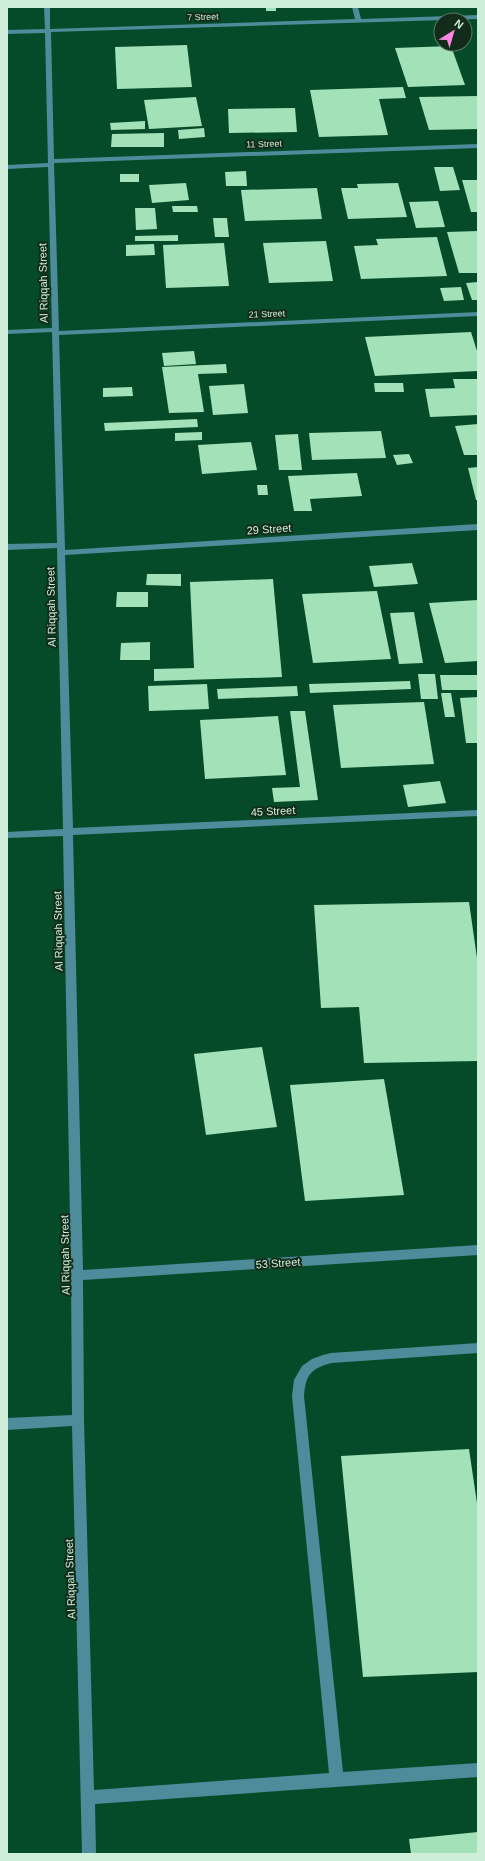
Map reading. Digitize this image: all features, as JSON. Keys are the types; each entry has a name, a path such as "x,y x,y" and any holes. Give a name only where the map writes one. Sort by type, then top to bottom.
{"street":[{"name":"Al Riqqah Street","path":"47,7 68,832 77,1275 78,1420 89,1854"},
{"path":"355,7 358,20"},
{"name":"7 Street","path":"7,32 478,17"},
{"name":"11 Street","path":"7,167 52,163 478,146"},
{"name":"21 Street","path":"7,332 478,314"},
{"name":"29 Street","path":"7,548 61,549 478,527"},
{"name":"45 Street","path":"7,835 478,813"},
{"name":"53 Street","path":"77,1275 478,1250"},
{"path":"337,1779 298,1396 298,1381 305,1369 316,1361 331,1358 478,1348"},
{"path":"7,1424 78,1420"},
{"path":"88,1797 478,1770"}],"building":[{"path":"266,7 276,7 276,11 266,11"},
{"path":"187,45 192,87 117,89 115,47"},
{"path":"433,47 433,52 453,52 465,85 408,87 395,48"},
{"path":"403,87 406,98 379,99 388,135 319,137 310,90"},
{"path":"478,96 478,129 429,130 419,97"},
{"path":"196,97 202,126 149,129 144,100"},
{"path":"295,108 297,132 229,133 228,109"},
{"path":"145,121 145,129 111,130 110,123"},
{"path":"204,128 205,137 179,139 178,130"},
{"path":"164,133 164,147 111,147 112,134"},
{"path":"434,167 453,167 460,190 440,191"},
{"path":"246,171 247,186 226,186 225,172"},
{"path":"120,174 139,174 139,182 120,182"},
{"path":"462,180 478,180 478,212 471,212"},
{"path":"186,183 189,200 152,203 149,185"},
{"path":"398,183 407,217 348,219 341,188 358,188 357,184"},
{"path":"317,188 322,219 245,221 241,190"},
{"path":"438,201 445,227 416,228 409,202"},
{"path":"172,206 197,206 198,212 173,212"},
{"path":"135,208 155,208 157,229 136,230"},
{"path":"213,218 227,218 229,237 215,237"},
{"path":"478,231 478,273 459,273 447,232"},
{"path":"178,235 178,241 135,241 135,236"},
{"path":"437,237 447,276 361,279 354,246 378,245 376,239"},
{"path":"326,241 333,281 269,283 263,243"},
{"path":"224,243 229,286 166,288 163,245"},
{"path":"154,244 155,255 126,256 126,245"},
{"path":"478,282 478,300 472,300 466,283"},
{"path":"461,287 464,300 444,301 440,288"},
{"path":"471,332 478,354 478,371 375,376 365,337"},
{"path":"194,351 196,364 164,366 162,353"},
{"path":"226,364 227,373 198,374 204,412 169,413 162,367"},
{"path":"453,379 478,379 478,415 430,417 425,389 455,388"},
{"path":"374,383 403,383 404,392 375,392"},
{"path":"244,384 248,413 213,415 209,386"},
{"path":"132,387 133,396 103,397 103,388"},
{"path":"197,419 198,427 105,431 104,423"},
{"path":"478,424 478,455 464,455 455,426"},
{"path":"381,431 386,458 312,460 309,433"},
{"path":"202,432 202,440 175,441 175,433"},
{"path":"298,434 302,470 279,470 275,435"},
{"path":"251,442 257,470 202,474 198,445"},
{"path":"409,454 413,463 397,465 393,455"},
{"path":"478,467 478,500 476,500 468,468"},
{"path":"357,473 362,496 310,499 312,511 294,511 288,476"},
{"path":"257,485 267,485 268,495 258,495"},
{"path":"412,563 418,584 374,587 369,566"},
{"path":"147,574 181,574 181,586 146,585"},
{"path":"273,579 282,677 154,681 154,669 194,668 190,582"},
{"path":"377,591 391,659 313,663 302,594"},
{"path":"117,592 148,592 148,607 116,607"},
{"path":"478,600 478,661 445,663 429,603"},
{"path":"414,612 423,663 399,664 390,613"},
{"path":"150,642 150,660 120,660 121,643"},
{"path":"418,674 435,674 438,699 421,699"},
{"path":"440,675 478,675 478,690 442,690"},
{"path":"410,681 411,689 310,693 309,684"},
{"path":"207,684 209,709 149,711 148,686"},
{"path":"297,686 298,696 218,699 217,689"},
{"path":"441,693 451,693 455,717 445,717"},
{"path":"478,697 478,743 466,743 460,698"},
{"path":"424,702 434,764 341,768 333,705"},
{"path":"290,711 305,711 318,800 274,802 272,788 300,787"},
{"path":"278,716 286,775 205,779 200,720"},
{"path":"440,781 446,803 408,807 403,785"},
{"path":"469,902 478,965 478,1061 364,1063 359,1007 321,1008 314,905"},
{"path":"262,1047 277,1127 206,1135 194,1054"},
{"path":"384,1079 404,1195 305,1201 290,1085"},
{"path":"469,1449 478,1510 478,1672 363,1677 341,1456"},
{"path":"478,1832 478,1854 411,1854 409,1839"}]}
